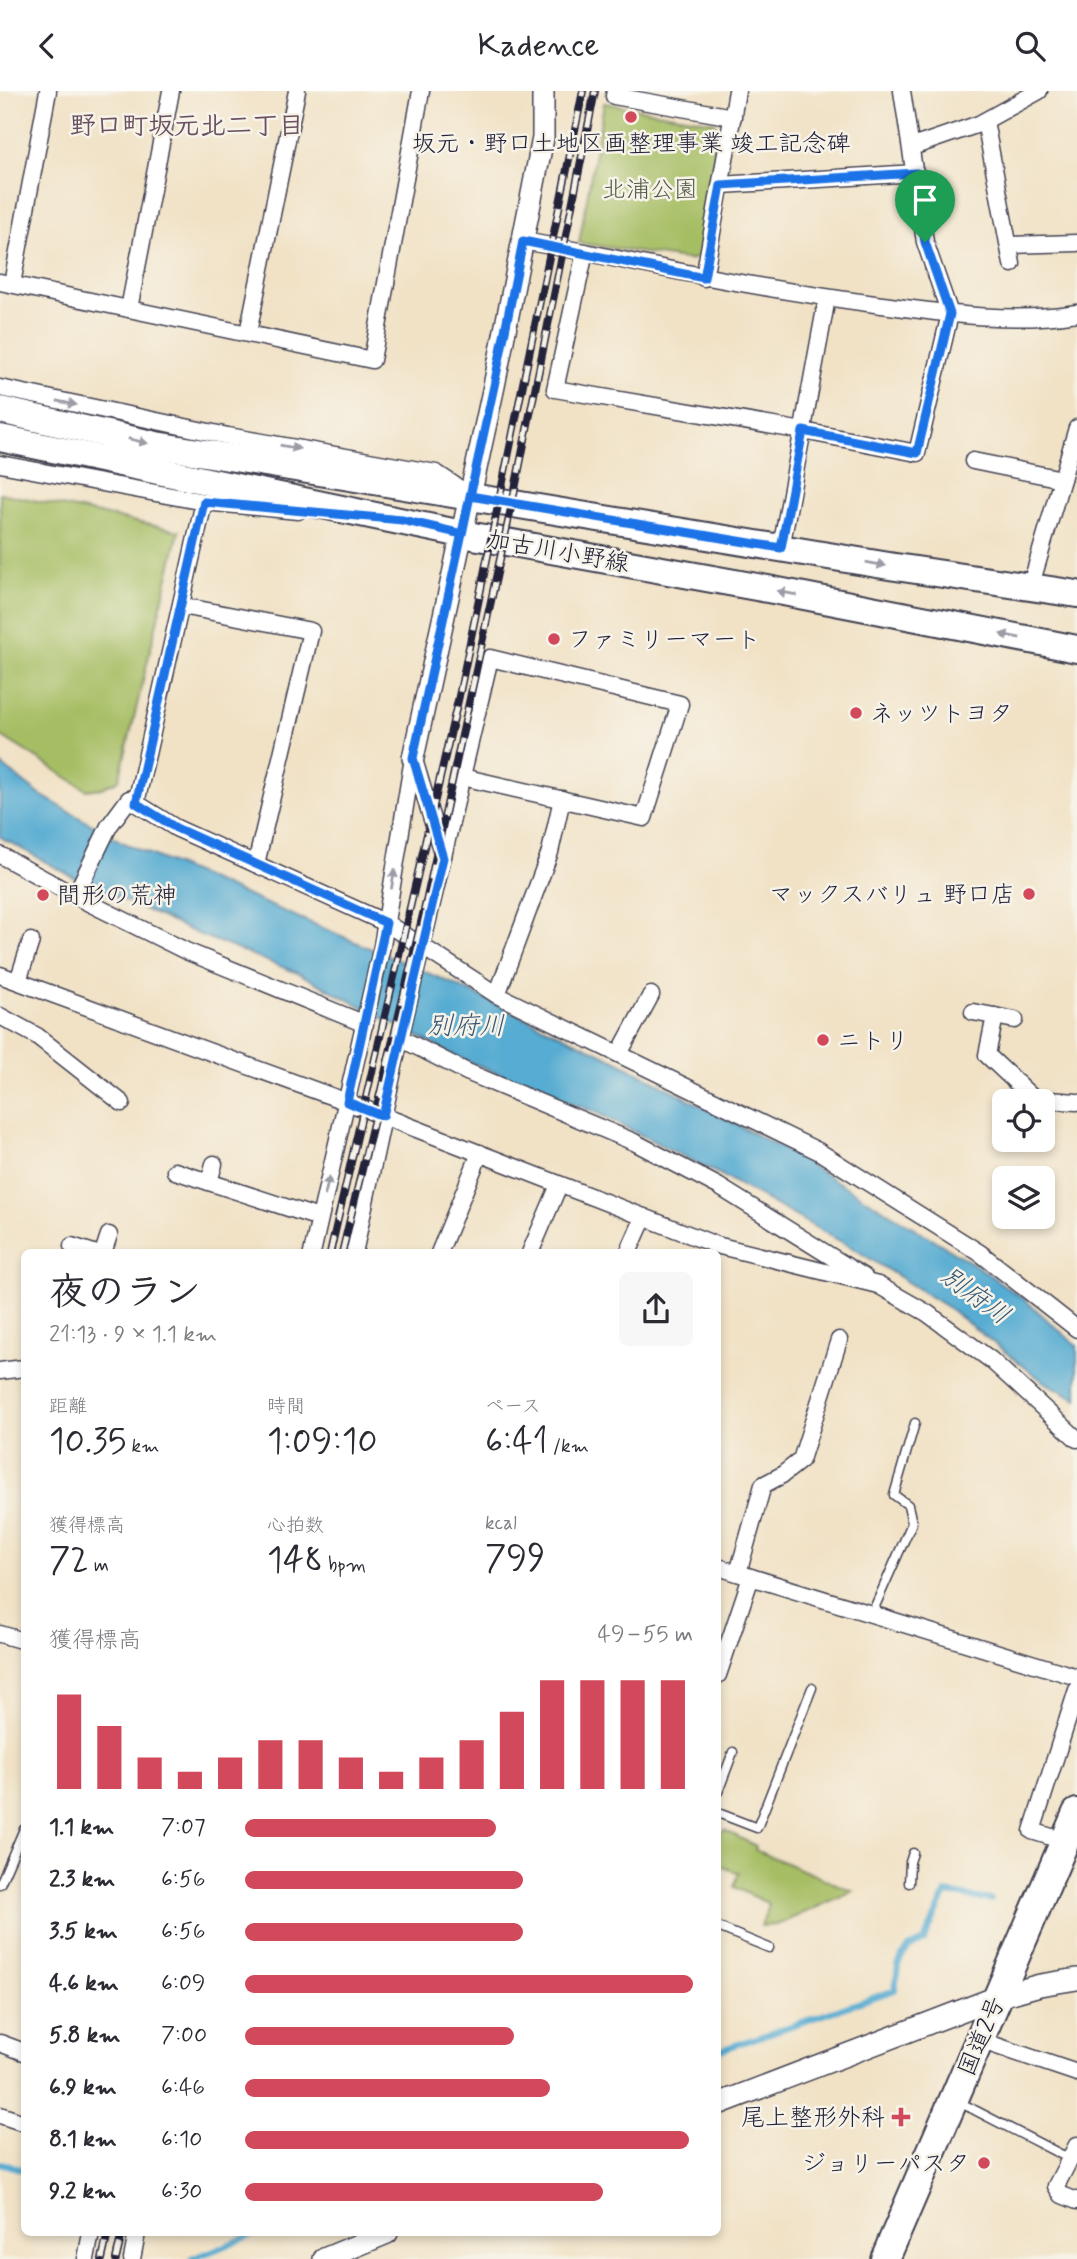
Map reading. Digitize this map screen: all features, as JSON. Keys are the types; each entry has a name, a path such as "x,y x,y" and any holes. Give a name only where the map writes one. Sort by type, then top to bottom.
{"highway":[{"name":"国道2号","path":"885,2259 997,1997 1071,1843 1077,1813"}],"main road":[{"name":"加古川小野線","path":"0,410 156,445 1077,594"},
{"name":"加古川小野線","path":"0,437 462,534 773,590 1077,649"}],"street":[{"path":"48,91 6,283 372,360 421,91"},
{"path":"129,309 171,91"},
{"path":"248,333 297,91"},
{"path":"313,1249 366,1024 382,947 413,758 523,241 543,138 543,91"},
{"path":"615,91 614,96 733,117"},
{"path":"704,278 737,91"},
{"path":"585,252 555,389 917,453 950,314 925,242 902,91"},
{"path":"912,147 985,121 1039,91"},
{"path":"985,121 1012,264"},
{"path":"721,185 916,173"},
{"path":"523,241 704,278 950,314 1000,319 1077,313"},
{"path":"1009,245 1077,243"},
{"path":"781,548 827,298"},
{"path":"0,388 228,436 436,473 470,496"},
{"path":"1030,588 1077,428"},
{"path":"973,461 1062,479"},
{"path":"0,464 204,502 402,520"},
{"path":"136,803 204,502"},
{"path":"182,606 311,631 256,864"},
{"path":"355,1249 400,1038 490,658 680,704 644,818 462,777"},
{"path":"413,758 443,858"},
{"path":"75,896 109,826 129,799 176,828 386,923 421,954 497,995 818,1151 980,1253 1077,1329"},
{"path":"497,995 550,852 562,799"},
{"path":"0,855 186,951 366,1024"},
{"path":"18,981 31,941"},
{"path":"0,975 347,1102 716,1245 878,1285"},
{"path":"619,1054 651,995"},
{"path":"973,1012 1015,1020"},
{"path":"0,1016 37,1036 122,1103"},
{"path":"995,1016 987,1055 1034,1098 1077,1102"},
{"path":"400,1038 467,1072 634,1142 718,1186 927,1313 991,1360 1077,1439"},
{"path":"441,1249 480,1153"},
{"path":"209,1182 214,1164"},
{"path":"175,1171 319,1218"},
{"path":"532,1249 559,1185"},
{"path":"630,1249 644,1217"},
{"path":"104,1249 109,1234"},
{"path":"72,1246 81,1249"},
{"path":"721,1663 764,1485 801,1460 839,1340"},
{"path":"0,1371 21,1368"},
{"path":"721,1568 1077,1677"},
{"path":"0,1633 21,1640"},
{"path":"1071,1843 1032,1831 1077,1689"},
{"path":"721,2103 997,1997 1040,1985 1077,1979"},
{"path":"979,2040 1077,2073"},
{"path":"0,2043 21,2051"},
{"path":"0,2115 21,2122"},
{"path":"1074,2152 1056,2186 1062,2195 1077,2201"},
{"path":"86,2259 90,2236"},
{"path":"132,2259 136,2236"},
{"path":"324,2259 380,2236"}],"lane":[{"path":"873,1613 912,1523 908,1505 894,1495 915,1423"},
{"path":"721,1814 757,1828 812,1688"},
{"path":"721,1784 733,1752"},
{"path":"0,1884 21,1836"},
{"path":"909,1883 913,1853"},
{"path":"721,1928 769,1948"},
{"path":"954,2099 1074,2152"}],"green space":[{"name":"北浦公園","path":"604,103 714,122 721,136 700,256 690,260 579,243"},
{"path":"0,493 179,531 119,780 102,788 87,790 0,735"},
{"path":"724,1830 756,1846 755,1850 853,1891 777,1925 761,1926 769,1904 734,1887 739,1873 721,1866 721,1833"}],"water":[{"name":"別府川","path":"0,764 39,794 122,842 451,983 617,1061 783,1149 974,1264 1025,1300 1077,1346 1077,1399 1044,1382 947,1307 856,1250 721,1175 597,1113 455,1056 300,974 198,934 75,878 0,837"}],"waterway":[{"path":"721,2050 895,1990 902,1956 909,1948 924,1941 946,1893 991,1900"},
{"path":"0,2163 21,2169"},
{"path":"192,2259 250,2236"}],"railway":[{"path":"331,1249 459,696 583,91"},
{"path":"343,1249 426,902 513,499 595,91"},
{"path":"102,2259 107,2236"},
{"path":"116,2259 121,2236"}],"place":[{"name":"坂元・野口土地区画整理事業 竣工記念碑","path":"631,117"},
{"name":"ファミリーマート","path":"554,639"},
{"name":"ネッツトヨタ","path":"856,713"},
{"name":"マックスバリュ 野口店","path":"1029,894"},
{"name":"間形の荒神","path":"43,895"},
{"name":"ニトリ","path":"823,1040"},
{"name":"尾上整形外科","path":"901,2117"},
{"name":"ジョリーパスタ","path":"984,2163"}],"district":[{"name":"野口町坂元北二丁目","path":"187,125"}],"route":[{"path":"925,242 916,173 721,185 704,278 523,241 494,386 470,496 449,593 413,758 443,858 383,1116 347,1102 386,923 176,828 136,803 204,502 402,520 462,534 470,496 781,548 803,431 917,453 950,314 925,242"}]}
